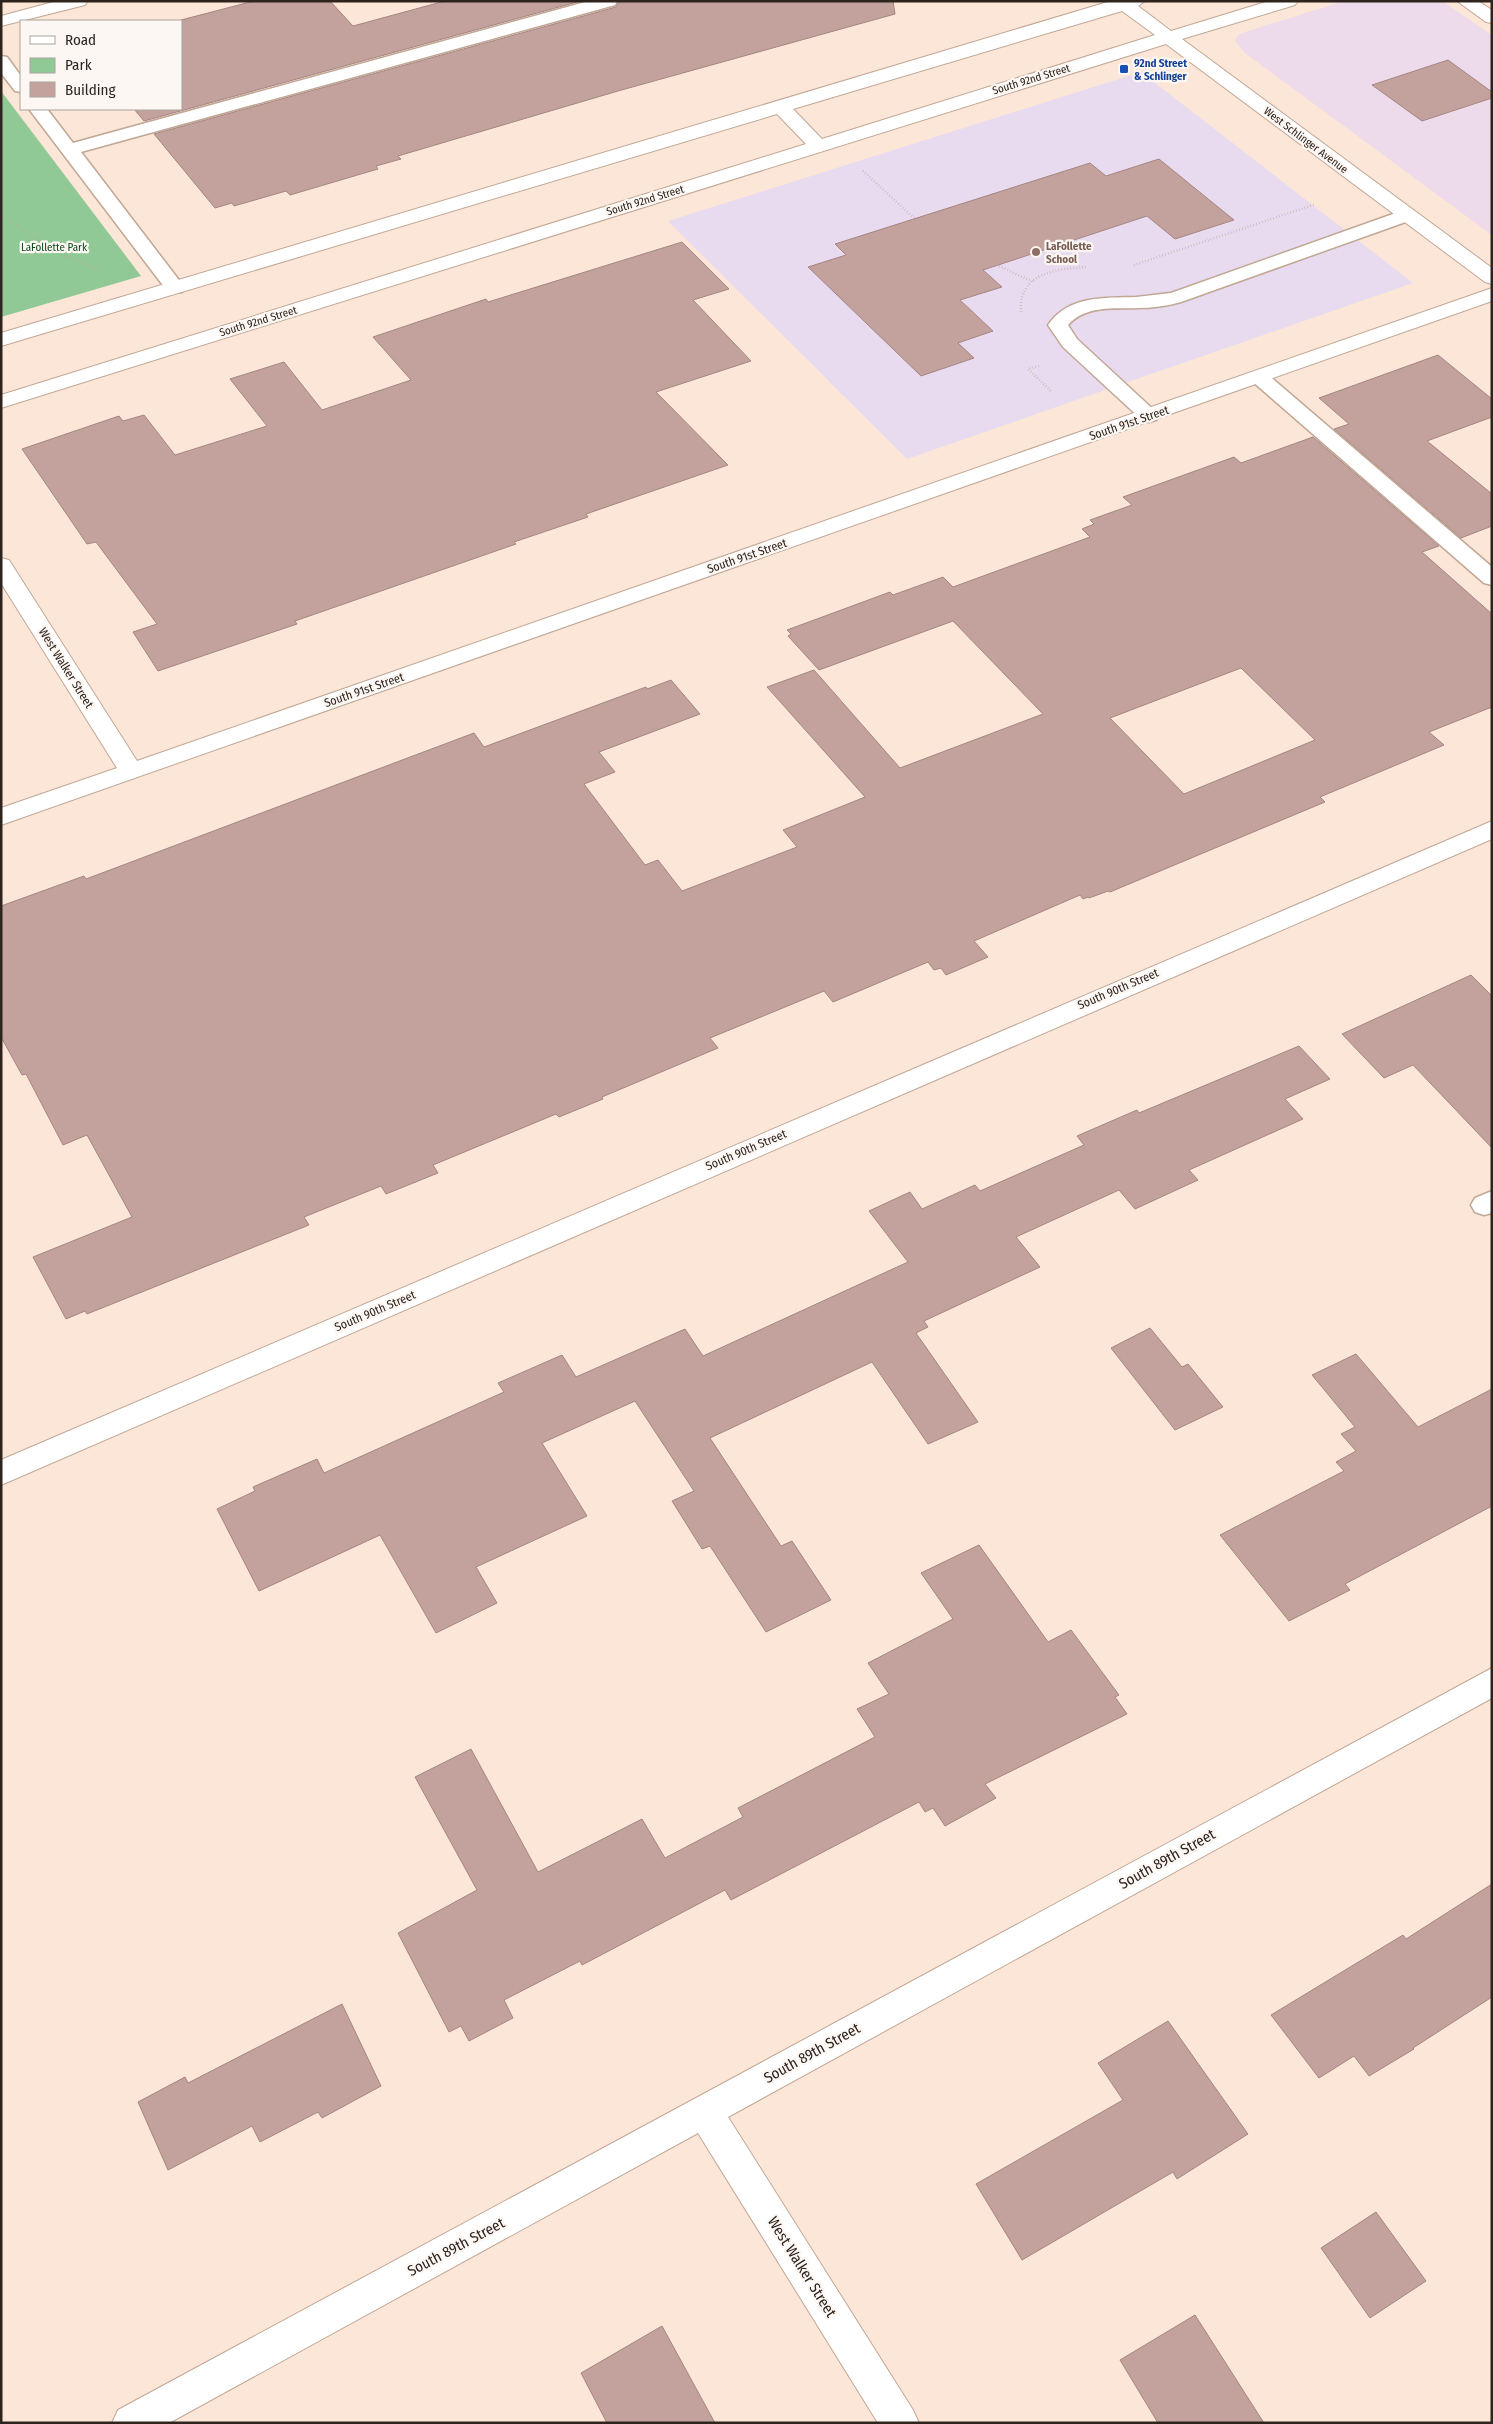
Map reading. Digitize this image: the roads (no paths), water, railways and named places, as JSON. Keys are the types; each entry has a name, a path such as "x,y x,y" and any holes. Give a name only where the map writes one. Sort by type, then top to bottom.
{"street":[{"path":"1,21 79,1"},
{"name":"South 92nd Street","path":"1,402 1167,37 1289,1"},
{"path":"1466,1 1492,18"},
{"path":"1,340 1126,2"},
{"name":"West Schlinger Avenue","path":"1126,2 1167,37 1492,278"},
{"path":"780,107 819,146"},
{"name":"South 91st Street","path":"1,817 1149,416 1492,294"},
{"name":"West Walker Street","path":"1,565 131,771"},
{"name":"South 90th Street","path":"1,1473 1492,829"},
{"name":"South 89th Street","path":"131,2423 1492,1682"},
{"name":"West Walker Street","path":"705,2112 900,2423"}],"lane":[{"path":"69,150 609,1"},
{"path":"1,61 20,86"},
{"path":"39,110 175,288"},
{"path":"1149,416 1070,343 1058,325 1065,314 1082,306 1147,302 1174,298 1407,215"},
{"path":"1259,377 1492,578"}],"place":[{"name":"92nd Street & Schlinger","path":"1124,69"},
{"name":"LaFollette School","path":"1036,252"}],"park label":[{"name":"LaFollette Park","path":"54,247"}]}
